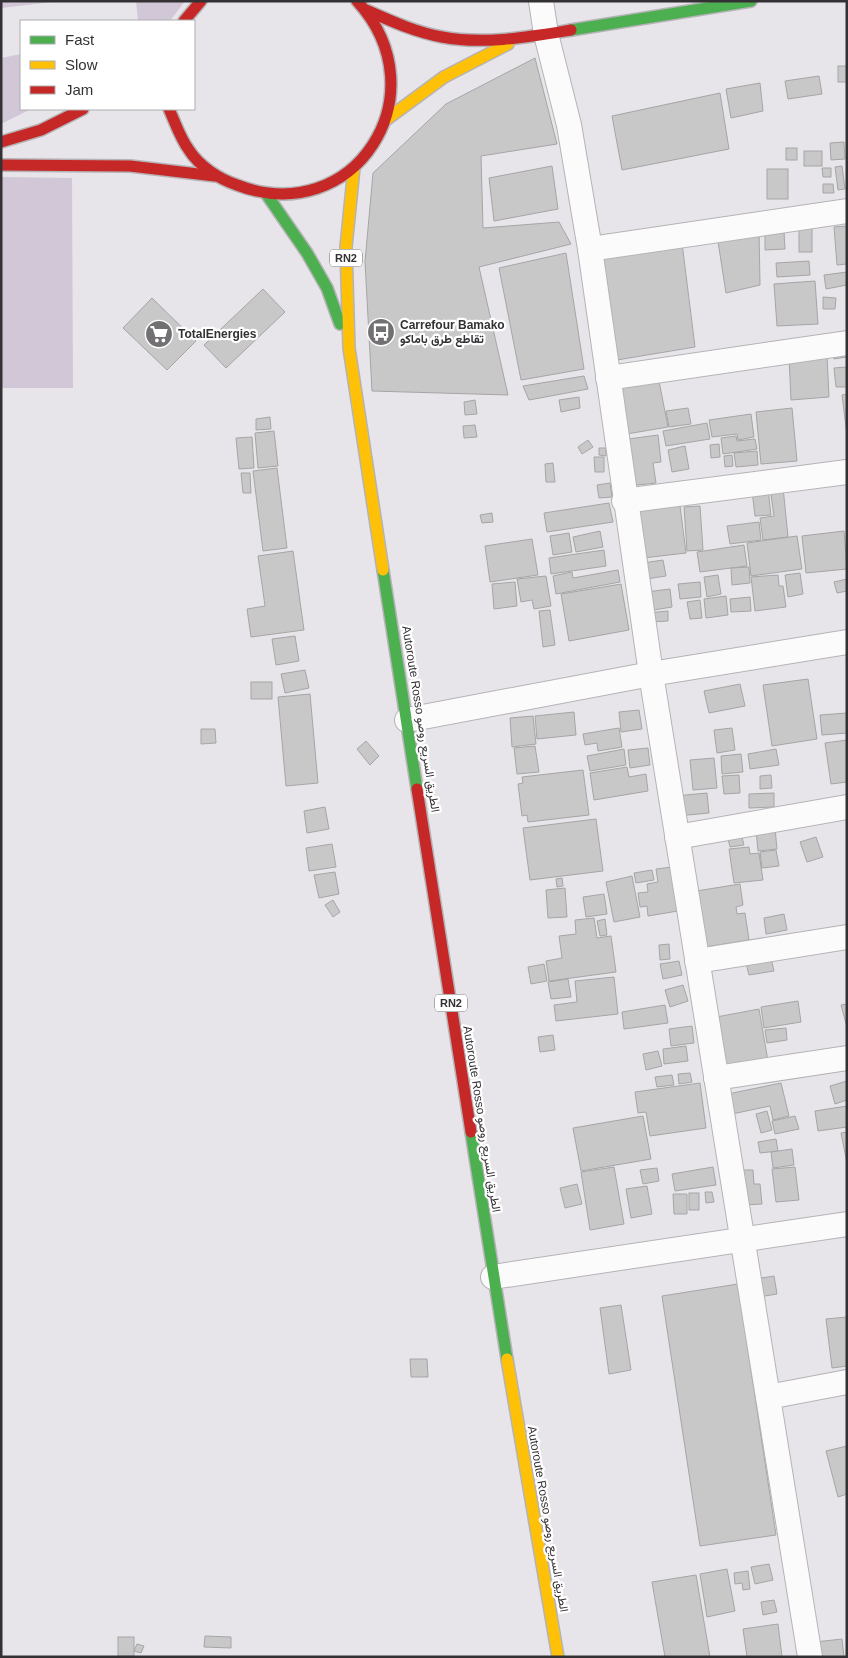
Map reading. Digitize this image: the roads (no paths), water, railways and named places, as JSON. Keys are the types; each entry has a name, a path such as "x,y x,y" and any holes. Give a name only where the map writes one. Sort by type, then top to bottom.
{"main road":[{"path":"185,20 201,1"},
{"path":"362,5 403,26 442,36 482,41 523,38 751,1"},
{"path":"169,110 176,130 189,152 215,176 240,189 267,195 298,194 314,190 335,181 354,168 374,145 387,119 392,86 390,62 383,38 362,5"},
{"path":"387,119 417,94 450,72 486,53 523,38"},
{"path":"1,142 41,130 81,110"},
{"path":"1,165 130,166 215,176"},
{"name":"Autoroute Rosso الطريق السريع روصو","path":"354,168 346,247 349,348 492,1277 558,1657"},
{"name":"Autoroute Rosso الطريق السريع روصو","path":"267,195 307,254 327,288 349,348"}],"street":[{"path":"541,1 546,34 569,125 590,249 624,501 651,674 810,1657"},
{"path":"590,249 847,211"},
{"path":"608,378 847,343"},
{"path":"624,501 847,472"},
{"path":"407,720 651,674 847,642"},
{"path":"677,836 847,807"},
{"path":"697,961 847,937"},
{"path":"716,1078 847,1058"},
{"path":"492,1277 847,1224"},
{"path":"768,1397 847,1382"}],"place":[{"name":"Carrefour Bamako تقاطع طرق باماكو","path":"381,332"},
{"name":"TotalEnergies","path":"159,334"}]}
